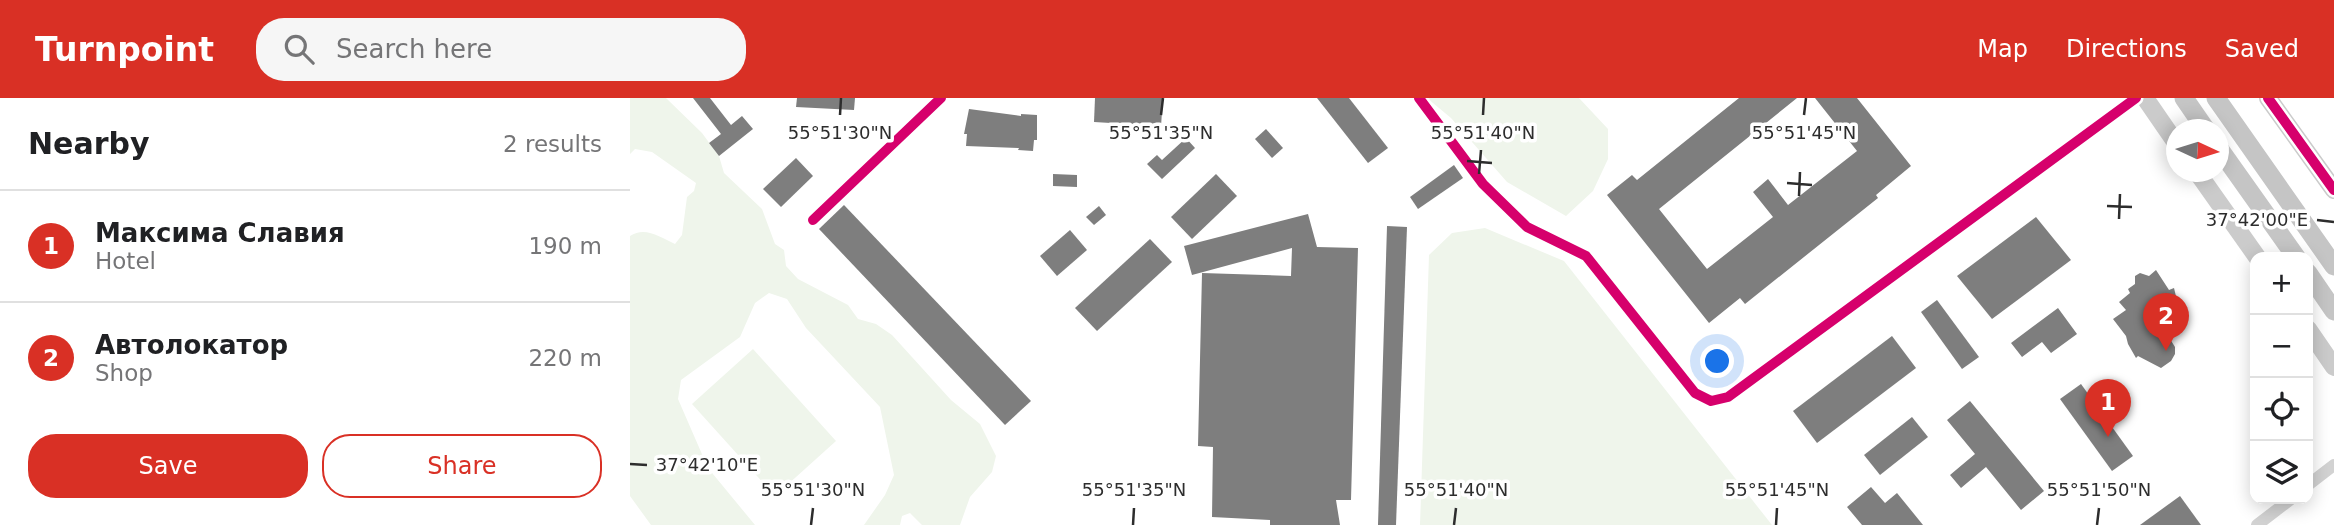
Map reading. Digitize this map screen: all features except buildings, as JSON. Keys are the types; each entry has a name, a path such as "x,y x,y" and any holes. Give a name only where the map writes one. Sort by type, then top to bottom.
{"main road":[{"path":"2184,98 2198,119"},
{"path":"2216,98 2334,266"},
{"path":"2229,163 2292,252"},
{"path":"2313,280 2334,311"}],"street":[{"path":"813,220 941,98"},
{"path":"1419,98 1483,184 1527,227 1587,256 1695,393 1711,401 1728,397 2136,98"},
{"path":"2145,98 2166,128"},
{"path":"2268,98 2334,190"},
{"path":"2204,182 2253,252"},
{"path":"2313,336 2334,367"},
{"path":"2313,481 2334,465"},
{"path":"2257,525 2284,504"}],"shaded area":[{"path":"630,98 666,98 702,133 719,156 724,173 762,209 775,244 784,250 786,266 798,279 848,305 858,319 876,324 892,335 951,400 980,424 996,456 992,472 970,497 960,525 922,525 910,513 902,516 900,525 864,525 885,495 894,475 880,407 806,328 787,299 769,293 755,303 740,337 681,380 678,399 708,468 755,525 651,525 630,496 630,236 647,232 675,244 682,235 687,197 694,191 696,183 652,152 635,149 630,154"},
{"path":"1427,98 1579,98 1608,129 1608,159 1593,191 1566,216 1507,182 1451,118"},
{"path":"1485,228 1564,261 1772,525 1420,525 1429,255 1452,233"},
{"path":"753,349 836,441 775,496 692,404"}],"cycle path":[{"path":"813,220 941,98"},
{"path":"1419,98 1483,184 1527,227 1586,256 1695,393 1711,401 1728,397 2136,98"},
{"path":"2268,98 2334,190"}],"place":[{"name":"Автолокатор","path":"2166,351"},
{"name":"Максима Славия","path":"2108,437"}]}
